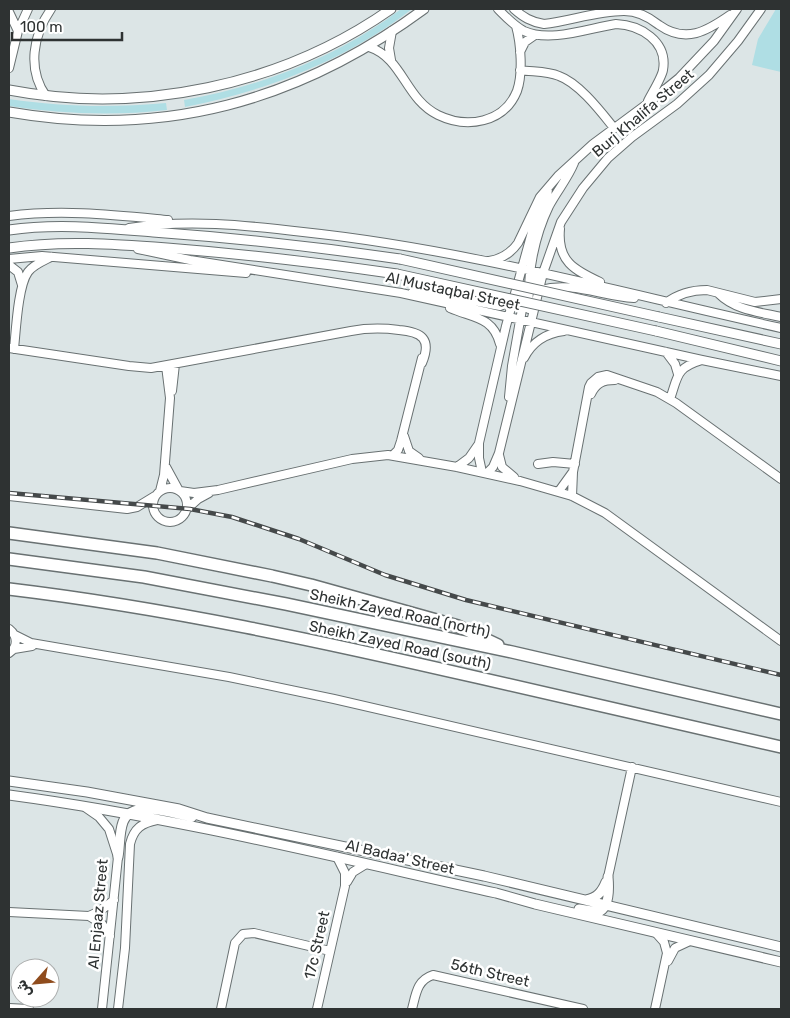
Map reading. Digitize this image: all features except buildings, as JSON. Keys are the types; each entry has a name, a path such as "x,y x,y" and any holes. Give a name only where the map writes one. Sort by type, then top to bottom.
{"highway":[{"path":"9,526 51,538"},
{"path":"9,533 186,558 311,585 458,626 512,652"},
{"name":"Sheikh Zayed Road (north)","path":"9,559 163,580 286,604 512,652 781,714"},
{"name":"Sheikh Zayed Road (south)","path":"9,589 110,603 289,636 781,747"}],"main road":[{"path":"9,90 81,99 119,99 174,94 214,86 254,76 310,54 352,33 391,9"},
{"path":"9,112 64,119 95,120 152,118 206,110 249,99 300,82 369,47 424,9"},
{"name":"Al Mustaqbal Street","path":"9,230 67,227 118,229 284,244 400,260 781,344"},
{"name":"Al Mustaqbal Street","path":"9,248 56,244 117,245 254,255 397,274 656,331 781,361"},
{"name":"Al Badaa' Street","path":"9,782 87,792 172,807 207,818 484,876 781,947"},
{"name":"Al Badaa' Street","path":"9,796 82,805 159,819 337,857 496,893 534,904 781,962"},
{"path":"118,857 122,826 128,814 138,809 207,818"},
{"path":"582,900 597,896 603,889 608,877"},
{"path":"534,904 552,903 598,912 602,911 606,906 608,877"}],"street":[{"path":"9,68 18,31 28,9"},
{"path":"46,96 36,77 34,54 40,29 51,9"},
{"path":"498,9 516,26 534,35 555,36 616,24 640,29 648,34 658,46 662,55 663,70 647,104"},
{"path":"514,9 525,18 544,24 622,10 643,15 670,31 692,34 712,28 735,11"},
{"path":"592,15 600,9"},
{"name":"Burj Khalifa Street","path":"735,11 704,52 679,78 614,128 558,176 548,188 547,198 536,220 521,268 479,443 479,458 485,473 493,467 499,453 538,291 556,232 564,218 583,188 608,158 632,137 677,104 710,75 761,9"},
{"path":"9,12 18,31"},
{"path":"369,47 381,52 391,60 421,103 438,115 466,123 484,121 493,118 505,108 517,91 520,54 516,26"},
{"path":"391,60 390,43 392,31"},
{"path":"520,54 525,42 534,35"},
{"path":"520,70 552,74 564,78 575,86 614,128"},
{"path":"508,414 511,373 534,251 548,208 568,178 575,161"},
{"path":"488,262 504,256 514,248 540,197 548,188"},
{"path":"9,216 47,212 82,212 200,222"},
{"path":"564,218 560,236 562,249 567,261 580,272 613,288"},
{"name":"Al Mustaqbal Street","path":"118,229 200,222 351,237 531,270 613,288 666,303 781,328"},
{"name":"Al Mustaqbal Street","path":"117,245 190,260 401,293 781,376"},
{"path":"9,259 34,256 234,272 277,273"},
{"path":"51,257 32,267 22,285 11,348 150,368 351,330 380,328 400,330 410,334 418,341 422,350 422,363 404,431 398,450 393,455"},
{"path":"9,265 18,272 22,285"},
{"path":"521,268 531,321"},
{"path":"508,317 543,273"},
{"path":"401,293 424,292 500,306 527,292 568,286 627,298 647,298"},
{"path":"666,303 680,294 708,290 756,302 781,299"},
{"path":"717,293 740,308 781,317"},
{"path":"440,302 453,310 478,317 485,321 495,331 501,347"},
{"path":"520,367 529,350 543,338 555,332 576,331"},
{"path":"665,352 672,360 677,376"},
{"path":"667,397 677,376 691,364 702,360"},
{"path":"175,364 163,480 152,502 154,514 164,522 170,523 181,519 187,508 204,495 218,490 352,459 393,455 422,460 559,491 594,507 615,520 781,641"},
{"path":"166,366 170,398"},
{"path":"572,496 574,468 588,401 593,389 599,383 607,380 625,379 667,397 781,479"},
{"path":"404,431 409,451 422,460"},
{"path":"457,467 469,458 479,443"},
{"path":"499,453 500,462 505,470 520,481"},
{"path":"538,464 560,462 574,468"},
{"path":"165,464 179,490 186,498 187,508"},
{"path":"559,491 574,468"},
{"path":"9,496 127,509 137,507 165,488 200,492 218,490"},
{"path":"12,632 28,643 229,676 781,802"},
{"path":"11,652 16,642 12,632"},
{"path":"11,652 24,646 44,645"},
{"path":"608,877 632,767"},
{"name":"Al Enjaaz Street","path":"82,805 99,817 109,829 118,857 102,1009"},
{"name":"Al Enjaaz Street","path":"118,1009 125,948 130,844 132,836 141,825 159,819"},
{"name":"17c Street","path":"317,1009 345,886 345,873 337,857"},
{"name":"17c Street","path":"345,886 353,872 366,864"},
{"path":"9,912 89,916 100,911 114,900"},
{"path":"89,916 102,924 110,937"},
{"path":"221,1009 236,943 243,934 254,932 330,951"},
{"path":"655,1009 667,953 666,946 656,933"},
{"path":"665,967 675,948 690,941"},
{"name":"56th Street","path":"412,1009 417,988 426,977 433,975 583,1009"},
{"path":"9,1008 29,1009"}],"shaded area":[{"path":"401,9 412,9 360,44 333,58 304,71 246,92 185,107 184,100 242,87 270,78 325,55 377,26"},
{"path":"776,9 781,9 781,72 752,65 758,39"},
{"path":"9,99 88,106 166,103 167,110 127,113 48,111 9,106"}],"railway":[{"path":"9,493 190,509 232,517 299,539 385,575 466,600 781,675"}]}
